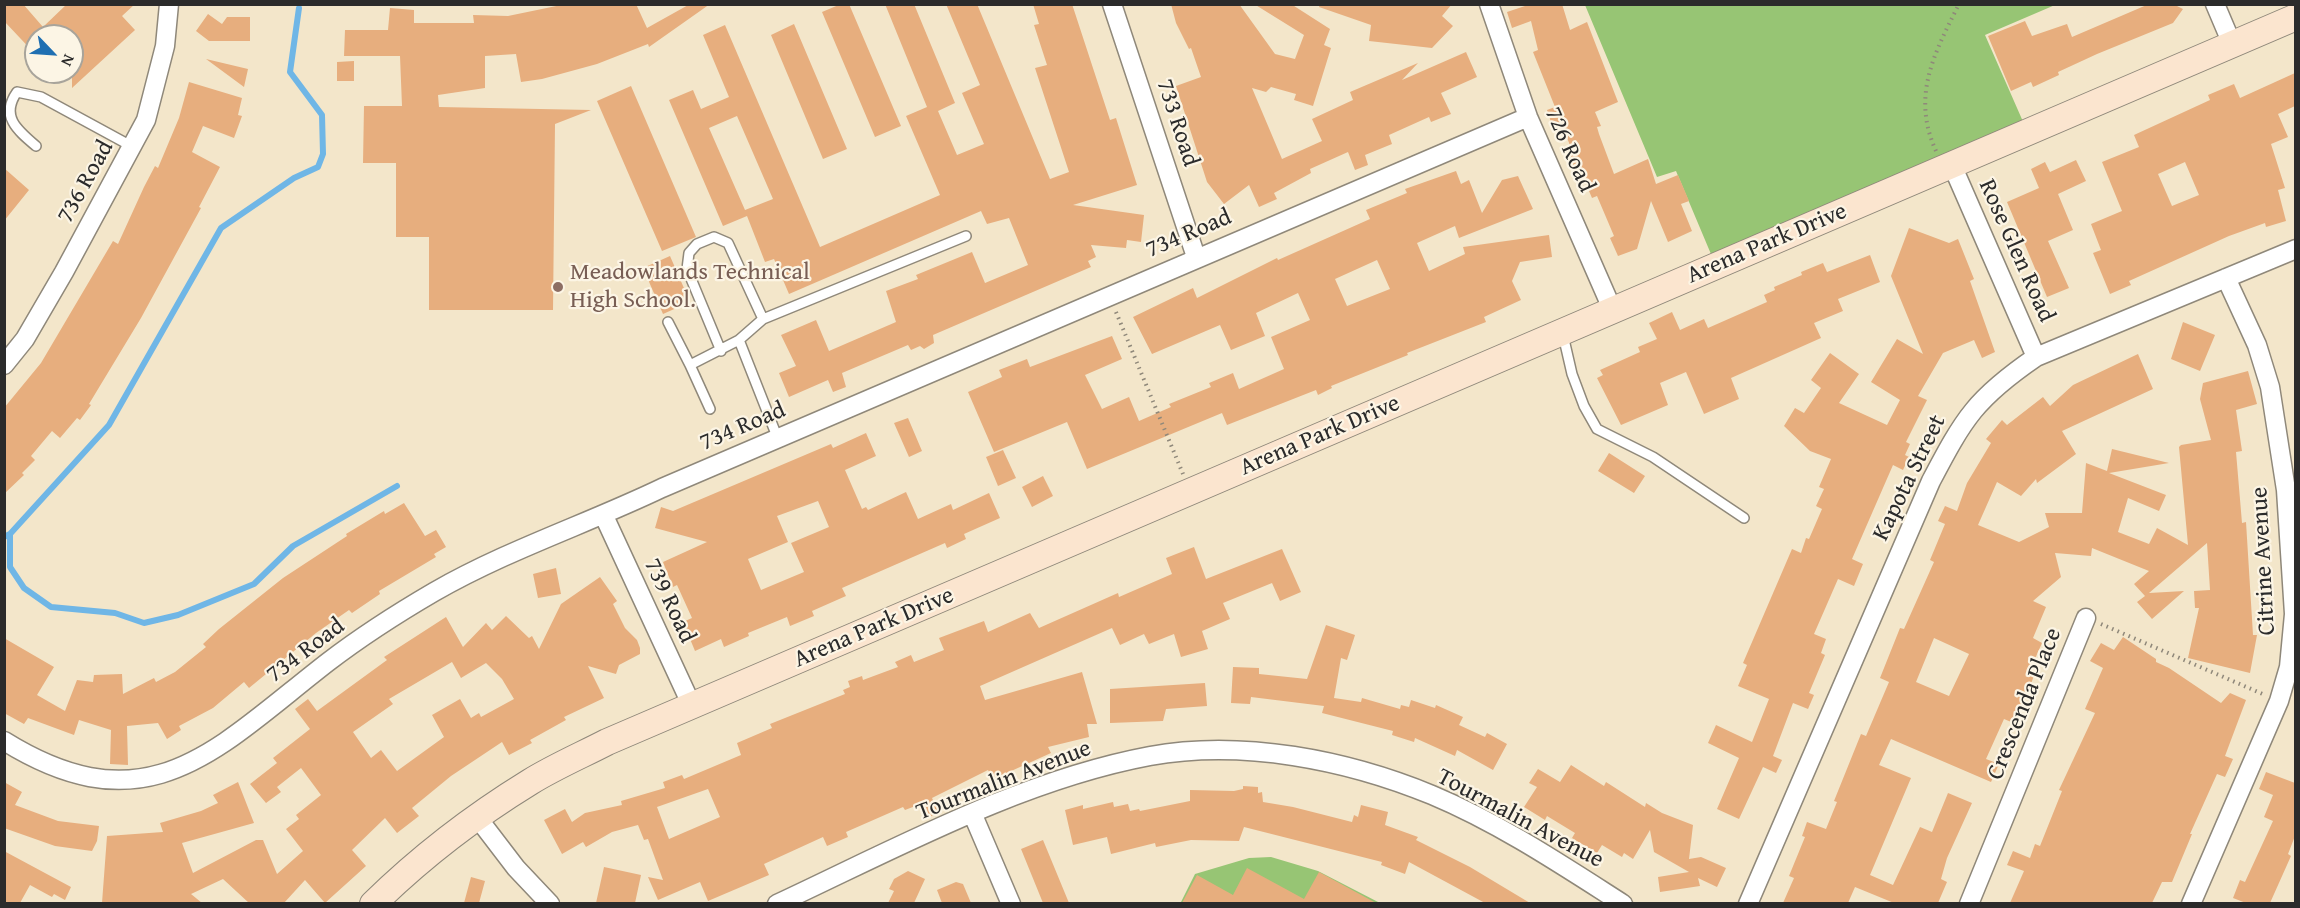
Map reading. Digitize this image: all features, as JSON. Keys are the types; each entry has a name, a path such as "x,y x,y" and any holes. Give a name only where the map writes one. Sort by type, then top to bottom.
{"street":[{"name":"736 Road","path":"4,365 25,339 146,120 165,46 169,4"},
{"name":"733 Road","path":"1112,4 1196,257"},
{"name":"726 Road","path":"1489,4 1528,117 1613,311"},
{"path":"2215,4 2232,44"},
{"name":"Arena Park Drive","path":"374,903 432,851 477,817 531,781 608,742 2295,17"},
{"name":"734 Road","path":"4,741 31,758 70,774 117,781 153,776 190,764 222,745 329,661 435,591 492,562 604,516 1196,257 1528,117"},
{"name":"Rose Glen Road","path":"1948,166 2036,357"},
{"name":"Kapota Street","path":"1748,903 1931,481 1959,427 1986,394 2036,357 2295,249"},
{"name":"Citrine Avenue","path":"2191,903 2279,701 2289,667 2294,614 2286,490 2270,387 2257,345 2226,278"},
{"name":"739 Road","path":"604,516 692,706"},
{"name":"Crescenda Place","path":"1969,903 2086,618"},
{"name":"Tourmalin Avenue","path":"777,903 1038,788 1152,756 1245,751 1275,753 1352,769 1433,796 1493,826 1623,903"},
{"path":"973,815 1011,903"},
{"path":"477,817 516,868 550,903"}],"lane":[{"path":"36,146 6,117 5,108 9,99 17,92 41,97 133,147"},
{"path":"690,366 739,340 763,319 966,236"},
{"path":"721,351 687,269 689,253 698,244 714,237 728,243 763,319"},
{"path":"668,322 710,409"},
{"path":"1563,332 1572,374 1589,419 1597,429 1653,457 1744,518"},
{"path":"739,340 778,439"}],"path":[{"path":"1948,166 1929,135 1924,108 1929,74 1938,47 1959,4"},
{"path":"1108,295 1191,491"},
{"name":"Crescenda Place","path":"2086,618 2279,701"}],"green space":[{"path":"1585,5 2055,5 1985,35 2028,133 1716,266 1676,171 1657,177"},
{"path":"1271,857 1318,871 1380,903 1180,904 1195,874 1249,858"}],"building":[{"path":"4,4 23,4 40,24 24,24 24,42 4,21"},
{"path":"67,4 135,4 122,16 135,30 84,77 84,24 46,24"},
{"path":"566,4 636,4 647,28 690,4 710,4 649,47 648,44 597,64 542,79 521,82 516,54 485,56 485,88 438,95 439,107 591,110 555,124 553,310 429,310 429,237 396,237 396,163 363,163 364,106 402,106 400,56 344,56 345,30 388,30 390,8 414,10 414,23 474,23 473,15 508,16"},
{"path":"841,4 849,4 901,126 875,137 822,12"},
{"path":"885,4 914,4 955,103 938,111 957,155 984,144 962,93 980,85 946,4 977,4 1050,179 1069,172 1035,68 1047,65 1034,25 1039,24 1033,4 1072,4 1110,120 1116,118 1137,185 1073,205 1144,215 1141,242 1127,240 1126,248 1091,245 1096,257 1088,261 1091,267 933,335 934,343 924,349 920,346 911,350 908,345 842,373 846,387 833,392 828,380 789,397 779,373 796,366 781,335 816,320 829,351 896,322 886,291 918,279 916,275 972,252 985,283 1028,265 1009,218 987,224 981,211 789,294 774,259 765,262 747,216 723,226 669,100 693,90 701,109 729,97 703,35 725,25 820,247 940,195 906,116 927,107","holes":["737,116 773,199 745,210 709,128"]},
{"path":"1171,4 1239,4 1275,54 1295,59 1304,35 1254,4 1291,4 1330,29 1324,45 1331,48 1313,106 1294,100 1296,94 1271,87 1266,92 1252,88 1282,159 1322,141 1312,119 1353,100 1350,92 1418,63 1402,80 1466,52 1477,77 1441,93 1451,114 1431,122 1429,117 1389,135 1392,144 1365,155 1368,165 1355,170 1348,152 1310,169 1311,173 1274,193 1277,199 1259,207 1249,185 1224,204 1207,182 1176,86 1201,77 1191,48 1189,49 1176,23"},
{"path":"1320,4 1452,4 1442,16 1453,26 1432,48 1369,41 1371,25 1319,7"},
{"path":"1531,4 1562,4 1570,30 1587,22 1618,102 1595,112 1601,126 1597,127 1599,134 1614,174 1648,159 1656,184 1678,175 1689,201 1681,204 1692,231 1668,242 1651,201 1637,249 1618,256 1610,238 1614,236 1597,196 1592,198 1577,163 1573,165 1567,150 1571,148 1561,122 1552,125 1547,110 1555,107 1533,52 1538,50 1531,21 1512,28 1507,12"},
{"path":"2149,4 2173,4 2183,9 2173,23 2097,54 2058,72 2059,75 2033,87 2031,82 2011,91 1988,36 2025,21 2032,36 2067,24 2072,37"},
{"path":"208,14 222,24 227,17 250,17 250,41 209,41 196,31"},
{"path":"794,24 847,149 823,159 771,35"},
{"path":"206,59 248,69 244,87"},
{"path":"354,61 354,81 337,81 337,62"},
{"path":"2295,73 2295,106 2278,114 2288,137 2271,144 2285,188 2278,190 2286,221 2266,227 2265,223 2229,236 2129,281 2131,285 2110,294 2093,253 2101,250 2091,224 2122,211 2102,162 2139,147 2134,135 2210,100 2208,95 2234,84 2240,98","holes":["2185,162 2199,195 2172,206 2158,174"]},
{"path":"189,82 242,98 238,115 242,116 234,138 203,126 192,152 220,167 199,207 201,208 141,318 89,404 91,405 80,420 77,418 60,438 52,431 31,456 35,460 22,473 24,475 4,494 4,408 41,363 113,241 118,244 155,166 158,168 179,118"},
{"path":"631,86 696,237 662,251 597,101"},
{"path":"2076,160 2086,181 2058,194 2073,230 2048,241 2069,288 2047,297 2007,202 2039,188 2031,169 2045,162 2050,172"},
{"path":"4,168 29,190 4,221"},
{"path":"1456,171 1461,184 1469,180 1482,213 1502,180 1518,176 1533,209 1459,238 1455,226 1417,243 1429,271 1465,254 1463,247 1549,235 1552,257 1520,262 1512,281 1521,300 1484,317 1486,322 1331,386 1332,388 1318,395 1316,390 1227,425 1222,413 1087,469 1067,422 994,452 968,392 1002,377 999,370 1027,359 1030,367 1112,336 1122,359 1085,375 1102,409 1129,397 1139,421 1171,407 1169,404 1211,387 1209,383 1233,373 1239,389 1284,369 1271,337 1310,320 1298,293 1256,313 1265,336 1231,350 1220,325 1152,354 1133,317 1193,288 1197,298 1277,258 1278,260 1370,219 1366,210 1407,193 1405,189","holes":["1377,260 1390,289 1347,306 1335,279"]},
{"path":"1909,228 1949,243 1958,239 1974,279 1970,281 1995,352 1982,358 1974,340 1943,353 1918,396 1927,400 1906,442 1910,444 1905,455 1909,457 1903,470 1893,465 1852,559 1863,564 1854,586 1838,579 1814,634 1826,639 1821,653 1825,655 1809,693 1814,695 1808,709 1793,703 1773,756 1782,760 1776,773 1763,767 1739,819 1717,809 1739,758 1708,743 1716,725 1752,742 1769,699 1738,686 1747,665 1743,663 1792,549 1801,553 1806,538 1809,539 1822,509 1816,506 1824,489 1819,487 1831,459 1810,451 1784,426 1795,408 1804,413 1821,388 1811,380 1830,353 1859,374 1839,403 1887,425 1900,400 1871,382 1897,339 1923,354 1891,276"},
{"path":"1870,255 1880,282 1838,299 1843,311 1814,323 1821,338 1731,378 1739,399 1704,414 1686,372 1660,383 1668,405 1621,425 1597,378 1603,375 1600,370 1640,352 1638,347 1657,339 1649,323 1672,312 1680,330 1704,319 1708,328 1767,302 1764,295 1775,290 1774,287 1802,275 1801,272 1823,263 1827,272"},
{"path":"670,256 690,302 663,314 643,268"},
{"path":"2183,322 2215,335 2200,371 2171,359"},
{"path":"2138,354 2153,389 2062,431 2076,454 2037,483 2036,479 2021,496 1997,482 1978,525 2019,542 2049,527 2045,513 2082,513 2086,463 2107,471 2112,449 2169,463 2109,473 2166,495 2159,511 2128,498 2118,532 2149,544 2157,528 2188,545 2179,447 2211,440 2200,399 2203,383 2248,371 2257,404 2236,410 2242,451 2236,452 2242,523 2246,522 2253,635 2257,635 2250,673 2188,658 2199,608 2195,608 2194,591 2210,590 2207,543 2149,593 2184,591 2152,619 2137,602 2145,596 2134,584 2149,571 2092,548 2091,556 2055,553 2061,577 2033,601 2046,607 2033,638 2042,643 2030,670 2035,673 2016,724 2004,719 1986,759 1999,764 1991,782 1891,739 1879,765 1911,778 1870,875 1893,885 1920,827 1932,832 1948,793 1972,803 1947,858 1941,879 1947,882 1938,903 1894,903 1855,887 1848,903 1783,903 1794,878 1789,876 1805,837 1802,836 1807,822 1826,829 1837,802 1834,801 1861,734 1866,736 1889,682 1880,678 1900,628 1904,629 1934,562 1930,560 1945,524 1938,521 1945,506 1957,511 1967,483 1991,443 1986,439 2002,420 2007,425 2043,397 2050,406 2073,385","holes":["1934,638 1969,654 1949,696 1916,682"]},
{"path":"908,418 922,451 909,457 894,423"},
{"path":"866,433 876,456 845,470 862,509 866,507 868,510 906,492 918,519 951,504 953,510 989,493 1000,518 964,534 966,539 947,548 945,543 842,588 846,596 812,611 814,616 790,626 787,617 748,633 749,636 724,647 721,639 695,651 683,622 692,618 677,585 673,587 663,562 707,542 655,528 661,507 673,511 831,444 833,448","holes":["818,501 829,527 791,543 804,572 761,590 748,559 788,542 777,516"]},
{"path":"1003,450 1016,478 998,486 986,457"},
{"path":"1609,453 1645,476 1634,493 1598,471"},
{"path":"1043,476 1053,496 1032,507 1022,487"},
{"path":"404,503 425,536 436,530 446,547 434,554 436,557 379,591 380,594 352,613 349,610 316,633 249,688 244,682 213,708 179,726 181,730 167,739 158,723 127,726 128,765 110,764 111,730 79,720 74,735 28,718 24,724 4,713 4,638 54,667 37,695 65,711 77,680 93,682 94,675 122,674 123,694 154,678 156,682 175,672 206,647 203,644 219,629 283,578 347,536 346,534 384,511 385,514"},
{"path":"1194,547 1206,579 1282,549 1301,592 1280,601 1272,583 1223,603 1230,619 1202,631 1208,649 1181,657 1174,634 1149,644 1144,634 1120,645 1112,628 980,686 985,700 1082,672 1097,724 1087,724 1089,737 1048,747 1051,753 993,779 988,770 932,798 939,813 924,819 918,805 905,810 903,807 846,832 848,837 827,846 823,837 764,864 769,875 708,901 700,882 658,900 648,877 663,880 648,839 644,840 638,825 612,832 586,847 583,842 562,854 544,820 565,809 572,822 585,813 622,805 621,801 665,788 663,782 682,775 684,779 741,755 737,743 772,728 770,724 845,694 843,690 850,687 848,681 862,676 863,680 898,667 895,662 911,655 914,662 944,650 939,638 984,621 988,632 1030,613 1039,628 1118,593 1119,597 1172,574 1166,558","holes":["708,789 720,817 669,839 657,807"]},
{"path":"556,568 561,594 538,598 533,574"},
{"path":"600,577 617,601 613,604 625,628 637,640 640,654 619,665 616,674 588,666 604,698 564,717 566,720 530,740 532,743 509,755 502,742 451,776 412,808 419,816 397,833 385,818 352,850 366,866 325,903 305,880 284,903 249,903 223,879 191,894 202,903 102,903 107,836 163,832 160,823 201,811 218,803 213,795 238,782 254,823 182,843 193,873 256,840 263,840 277,874 303,851 286,829 299,819 296,815 321,795 301,768 277,787 281,792 266,803 250,784 277,763 273,758 310,729 295,709 308,699 317,711 387,660 384,657 446,617 463,647 486,623 492,630 506,616 529,638 532,636 539,649 561,604","holes":["452,662 461,678 486,663 502,679 514,699 481,717 479,713 471,718 460,699 432,715 444,737 397,771 381,750 371,758 353,732 393,704 389,699"]},
{"path":"1326,625 1355,635 1347,660 1341,658 1334,698 1361,702 1362,698 1400,709 1401,705 1409,707 1411,700 1435,708 1436,705 1463,717 1459,725 1485,737 1487,733 1507,744 1493,770 1457,750 1455,756 1415,738 1414,742 1392,735 1393,731 1322,713 1324,706 1251,697 1250,704 1231,703 1233,667 1259,668 1259,674 1307,679"},
{"path":"2123,637 2156,659 2156,662 2169,668 2221,703 2230,693 2246,700 2225,756 2233,759 2225,777 2217,774 2190,834 2192,834 2172,882 2162,882 2152,903 2010,903 2024,871 2007,865 2013,851 2030,858 2035,844 2040,846 2062,791 2059,790 2095,713 2085,709 2103,668 2090,661 2101,643 2114,650"},
{"path":"1205,683 1207,706 1166,709 1163,721 1110,723 1110,689"},
{"path":"1571,765 1604,786 1606,782 1645,807 1646,803 1662,813 1693,825 1689,859 1701,857 1726,868 1717,887 1698,878 1700,886 1660,892 1658,877 1689,872 1654,852 1650,830 1633,859 1624,853 1622,857 1602,845 1597,853 1572,838 1575,833 1547,816 1545,820 1524,807 1537,787 1529,783 1538,769 1560,782"},
{"path":"2266,772 2295,783 2295,836 2288,854 2291,856 2270,903 2246,903 2233,898 2240,880 2245,882 2273,821 2264,817 2273,795 2259,789"},
{"path":"4,782 22,792 15,805 58,821 99,826 97,841 92,851 55,846 4,828"},
{"path":"1243,786 1258,787 1258,793 1262,792 1263,802 1352,822 1354,815 1358,817 1361,805 1388,812 1385,825 1418,837 1416,840 1470,867 1530,903 1485,903 1409,862 1405,874 1381,865 1382,862 1244,827 1239,841 1191,840 1156,847 1155,843 1111,854 1107,837 1073,845 1065,810 1083,805 1083,809 1113,802 1114,807 1128,804 1130,811 1139,809 1140,811 1190,801 1190,790 1234,791 1243,789"},
{"path":"1043,840 1069,903 1043,903 1021,849"},
{"path":"4,851 71,887 65,900 54,894 52,897 30,885 20,903 4,903"},
{"path":"604,867 641,875 635,903 596,903"},
{"path":"1247,868 1304,899 1319,872 1376,903 1182,903 1197,875 1233,895"},
{"path":"908,871 925,879 914,903 888,903 894,891 889,889 894,879"},
{"path":"471,877 485,881 479,903 464,903"},
{"path":"956,882 963,884 971,903 942,903 937,890"}],"waterway":[{"path":"4,537 10,534 109,425 221,228 294,178 318,167 323,154 322,115 290,72 299,8"},
{"path":"10,534 10,567 24,588 51,607 115,613 144,623 178,615 254,584 293,546 397,486"}],"place":[{"name":"Meadowlands Technical High School.","path":"558,287"}]}
